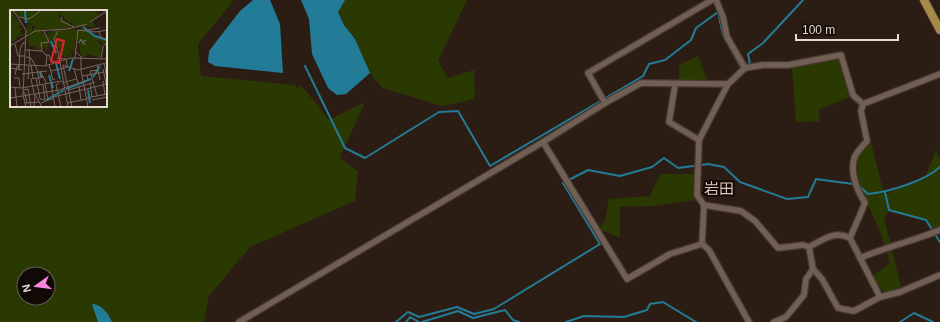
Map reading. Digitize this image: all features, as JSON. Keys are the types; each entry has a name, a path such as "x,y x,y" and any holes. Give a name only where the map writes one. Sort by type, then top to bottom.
{"main road":[{"path":"924,0 940,30"}],"street":[{"path":"605,103 588,73 712,0"},
{"path":"716,0 723,17 727,37 744,66"},
{"path":"702,244 704,205 697,195 699,140 728,84 744,66 788,65 841,55 853,95 862,104 867,141 854,158 855,188 865,203 850,238"},
{"path":"862,104 940,74"},
{"path":"239,322 543,142 605,103 641,84 728,84"},
{"path":"675,85 668,122 699,140"},
{"path":"543,142 626,279 670,254 702,244"},
{"path":"704,205 741,211 755,221 778,248 803,245 809,247 831,235 843,235 850,238 880,297"},
{"path":"860,258 886,247 910,242 935,232"},
{"path":"702,244 709,250 749,322"},
{"path":"809,247 813,269 822,279 838,308 854,311 880,297 900,292 940,274"},
{"path":"774,322 786,316 804,295 806,279 813,269"}],"green space":[{"path":"0,0 234,0 198,44 201,76 295,85 297,89 301,85 329,120 365,102 340,158 358,171 355,201 250,247 209,296 204,322 0,322"},
{"path":"345,0 467,0 438,61 448,78 474,70 475,99 442,106 382,88 370,73 355,39 344,25 338,11"},
{"path":"698,56 708,82 679,83 679,65"},
{"path":"839,58 850,97 818,110 820,121 796,122 792,68"},
{"path":"871,142 884,195 925,178 936,150 940,159 940,230 936,232 926,220 890,210 884,217 901,287 884,293 872,276 890,263 880,231 858,188 857,158"},
{"path":"660,174 695,174 696,200 652,206 620,207 620,238 599,229 605,221 609,199 650,196"}],"water":[{"path":"253,0 270,0 280,24 283,73 215,66 208,62 209,51 240,11"},
{"path":"301,0 345,0 338,12 344,25 355,39 370,73 346,94 337,95 328,88 312,54 309,19"},
{"path":"92,304 95,304 104,310 112,322 98,322"}],"waterway":[{"path":"305,66 345,148 365,158 439,112 458,111 490,166 643,76 649,64 665,60 691,40 696,28 718,12 723,35 740,66 750,64 748,54 763,43 803,0"},
{"path":"396,322 408,312 419,317 457,307 474,314 494,309 600,244 563,183 588,170 620,176 652,167 664,158 678,168 708,164 724,167 740,182 787,199 808,197 816,179 853,184"},
{"path":"858,185 868,194 886,191 916,181 940,167"},
{"path":"885,192 889,210 926,220 940,242"},
{"path":"566,322 584,316 624,317 647,310 650,304 663,302 696,322"},
{"path":"422,322 458,311 473,318 505,310 513,320 519,322"},
{"path":"900,322 914,313 933,322"},
{"path":"406,322 410,317 419,322"}],"district":[{"name":"岩田","path":"719,189"}]}
